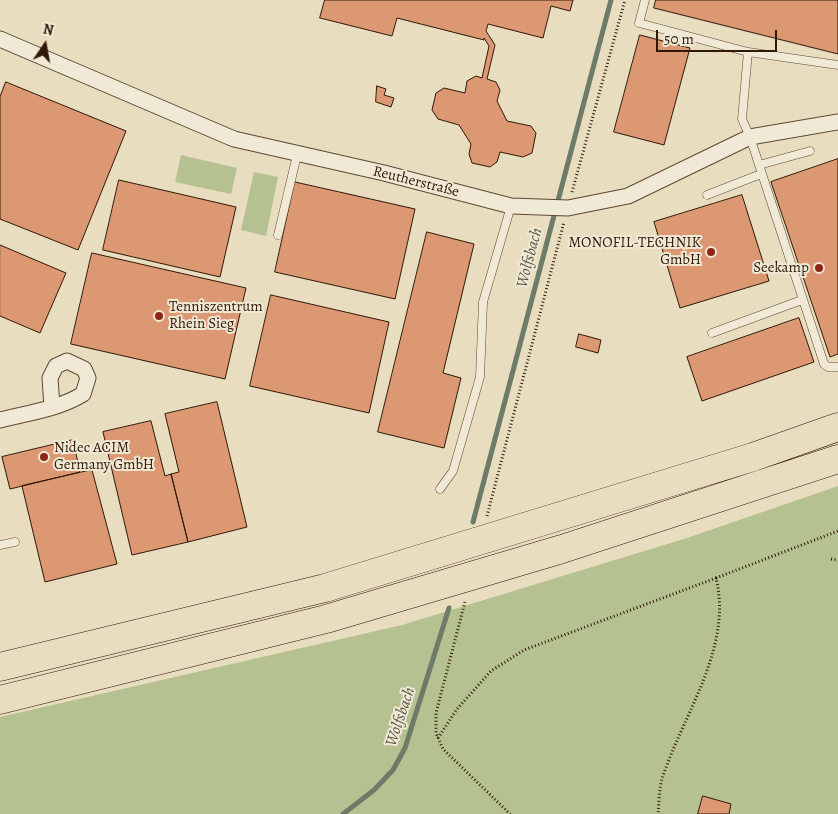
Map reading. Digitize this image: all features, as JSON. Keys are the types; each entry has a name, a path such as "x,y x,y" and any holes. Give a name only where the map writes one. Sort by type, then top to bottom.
{"highway":[{"path":"0,667 325,588 743,460 838,427"},
{"path":"0,700 326,619 562,549 838,459"}],"street":[{"name":"Reutherstraße","path":"0,39 234,139 384,173 511,206 568,208 628,196 750,137 838,122"},
{"path":"0,420 52,407"}],"lane":[{"path":"645,0 639,22 748,52 838,65"},
{"path":"748,52 742,120 750,137 824,364 828,368 838,367"},
{"path":"759,165 810,151"},
{"path":"278,235 297,154"},
{"path":"707,195 761,174"},
{"path":"440,489 453,470 480,376 483,302 511,206"},
{"path":"712,333 802,300"},
{"path":"0,545 16,542"}],"path":[{"path":"487,516 625,0"},
{"path":"438,738 457,709 491,670 524,650 838,531"},
{"path":"831,559 838,560"},
{"path":"658,814 662,778 715,650 720,595 716,578"},
{"path":"465,602 436,713 438,738 443,749 510,814"}],"green space":[{"path":"181,155 237,168 231,194 175,182"},
{"path":"254,172 278,177 266,236 241,230"},
{"path":"838,486 838,814 0,814 0,717 402,625 687,538"}],"building":[{"path":"325,0 573,0 570,11 551,6 543,38 488,24 486,31 495,45 487,79 496,82 500,90 497,101 507,121 531,126 536,133 532,153 523,157 500,152 497,162 490,167 472,163 469,154 471,144 459,125 438,119 432,110 436,93 444,88 465,93 467,81 476,76 482,78 489,46 484,38 484,40 397,18 392,36 320,18"},
{"path":"656,0 838,0 838,54 654,8"},
{"path":"640,35 690,48 664,145 614,132"},
{"path":"6,82 126,131 78,250 0,219 0,97"},
{"path":"377,86 386,89 384,95 394,98 391,107 376,102"},
{"name":"Seekamp","path":"838,159 838,354 830,357 771,182"},
{"name":"Tenniszentrum Rhein Sieg","path":"119,180 236,207 220,277 103,250"},
{"name":"Tenniszentrum Rhein Sieg","path":"295,182 415,209 395,299 275,272"},
{"name":"MONOFIL-TECHNIK GmbH","path":"742,195 769,281 680,308 654,222"},
{"path":"427,232 474,244 443,373 461,378 444,448 378,432"},
{"path":"0,245 66,273 40,333 0,316"},
{"name":"Tenniszentrum Rhein Sieg","path":"92,253 246,288 225,379 71,344"},
{"name":"Tenniszentrum Rhein Sieg","path":"271,295 389,322 369,413 250,386"},
{"path":"799,318 814,362 702,401 687,357"},
{"path":"579,334 601,340 598,353 576,347"},
{"path":"217,402 247,527 188,542 171,474 179,472 165,414"},
{"path":"151,421 165,476 171,474 188,542 132,555 103,432"},
{"path":"73,440 80,472 10,489 2,457"},
{"path":"92,470 117,564 45,582 22,486"},
{"path":"703,796 731,804 729,814 698,814"}],"waterway":[{"name":"Wolfsbach","path":"473,522 611,0"},
{"name":"Wolfsbach","path":"343,814 374,790 393,770 405,748 449,608"}],"place":[{"name":"MONOFIL-TECHNIK GmbH","path":"711,252"},
{"name":"Seekamp","path":"819,268"},
{"name":"Tenniszentrum Rhein Sieg","path":"159,316"},
{"name":"Nidec ACIM Germany GmbH","path":"44,457"}]}
